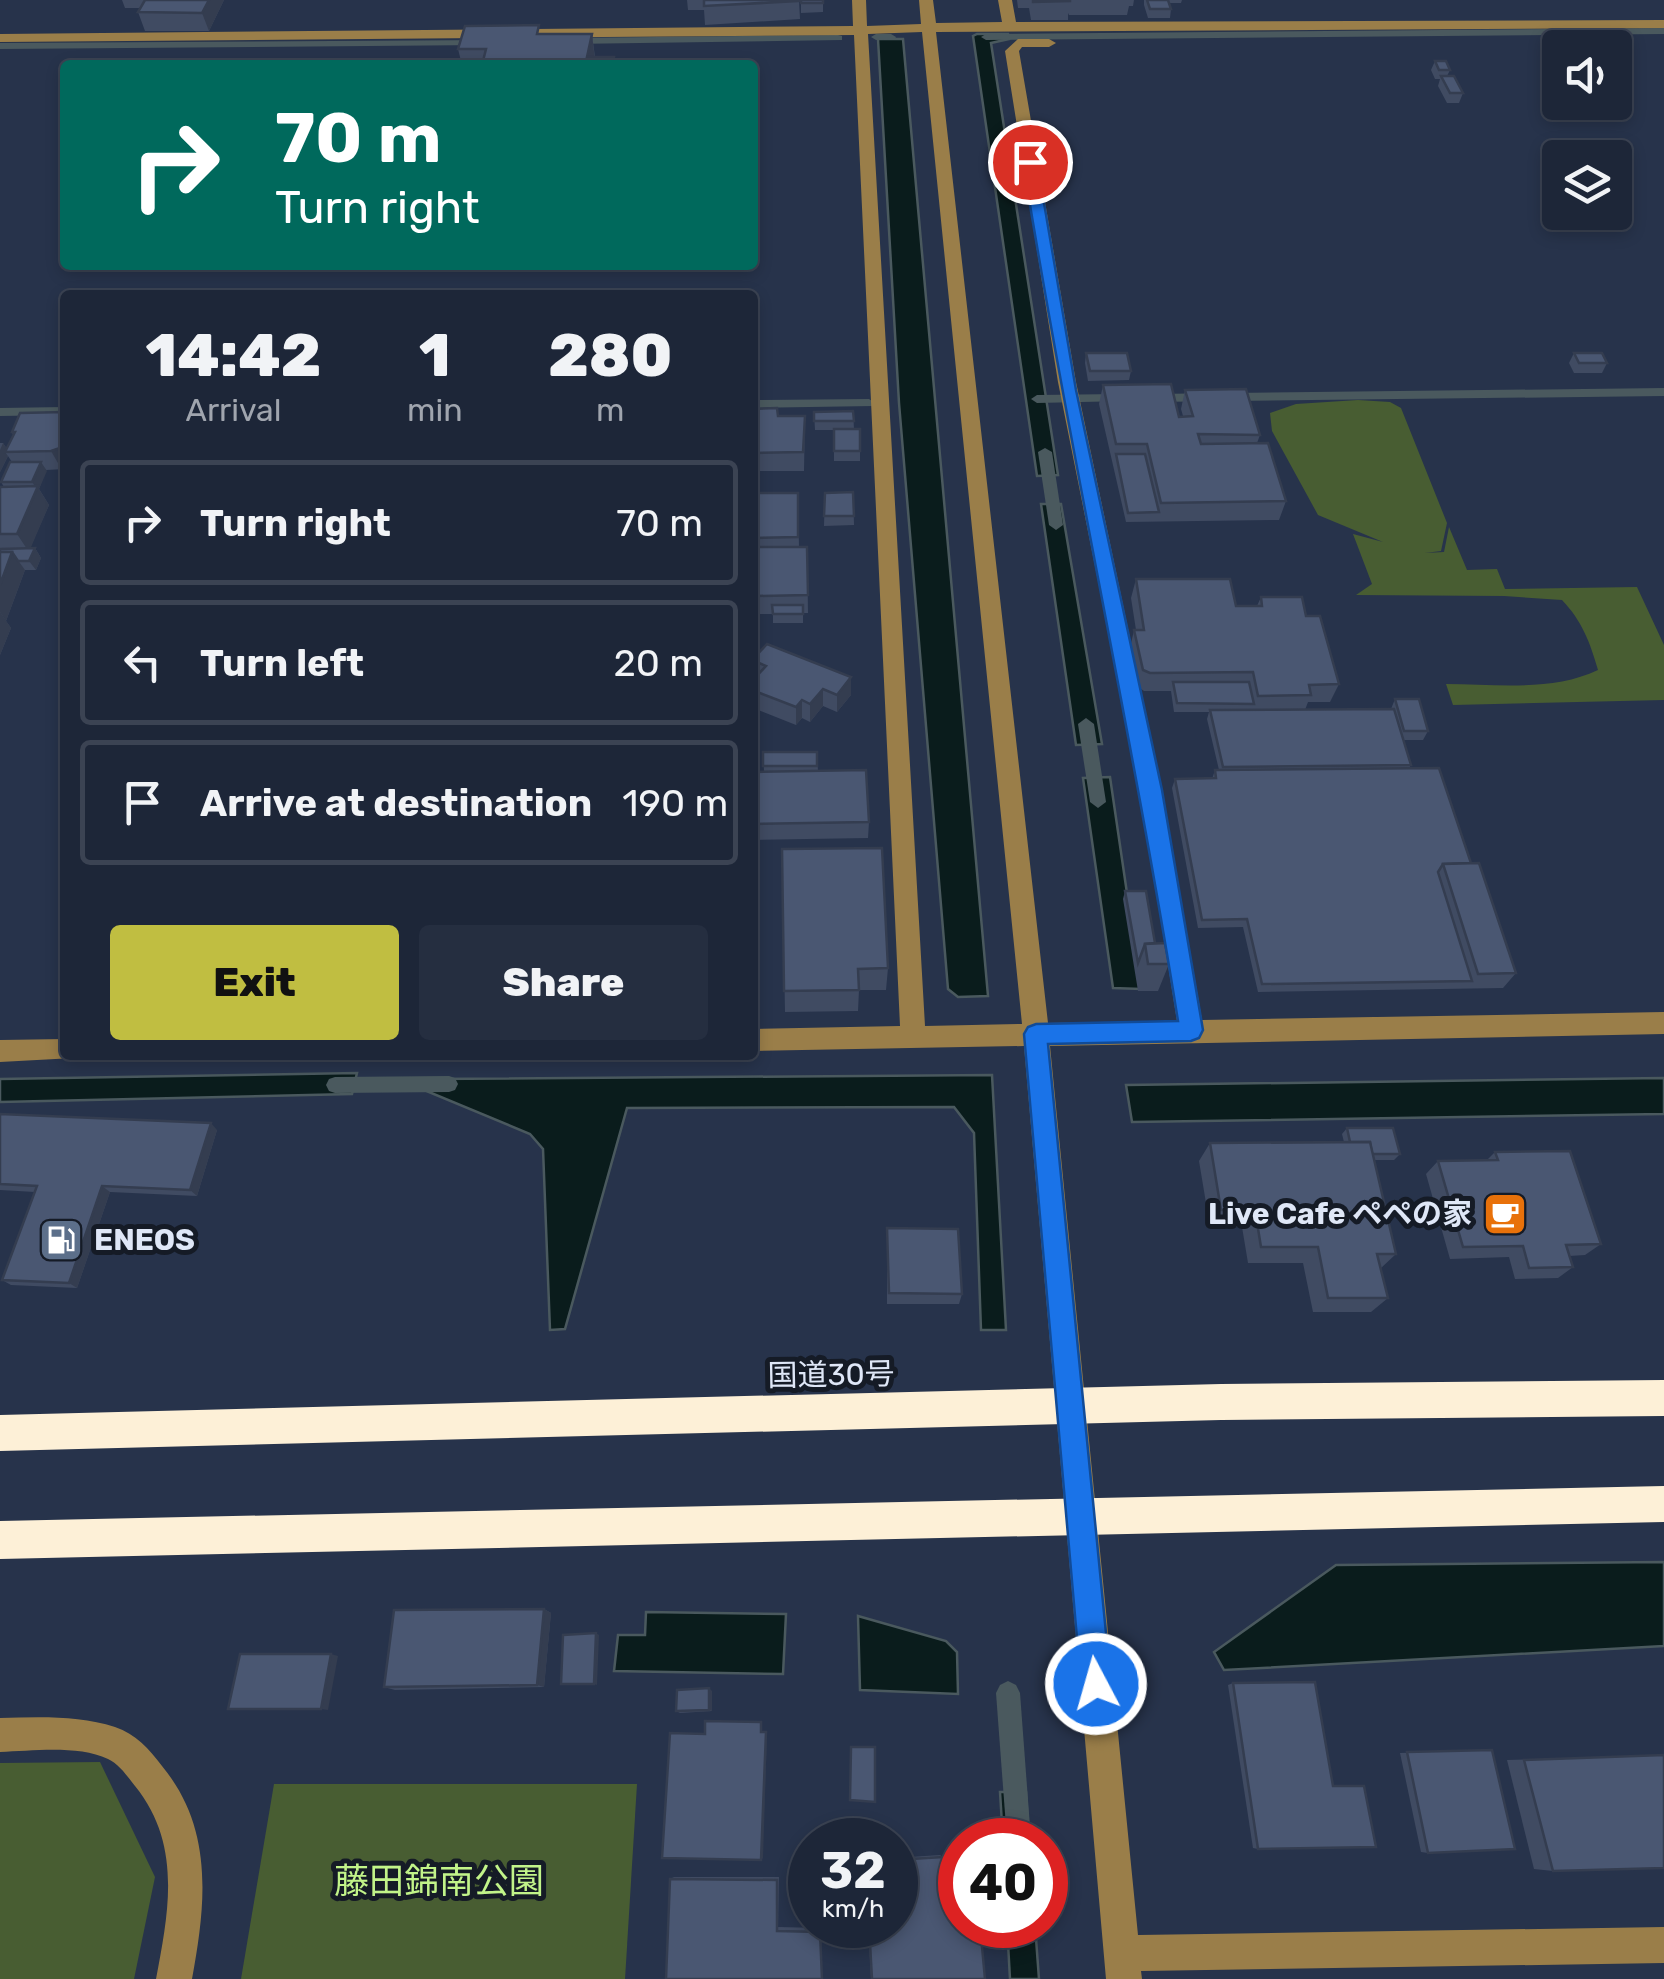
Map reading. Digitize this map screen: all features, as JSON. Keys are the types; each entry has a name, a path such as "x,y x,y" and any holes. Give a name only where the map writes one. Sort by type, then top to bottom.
{"highway":[{"name":"国道30号","path":"0,1433 1069,1407 1664,1398"},
{"path":"0,1540 1664,1504"}],"street":[{"path":"859,0 865,34 913,1036"},
{"path":"926,0 1036,1034 1123,1966 1664,1946"},
{"path":"1005,0 1016,34 1012,51 1070,398 1151,790 1191,1030"},
{"path":"1016,34 1664,24"},
{"path":"692,50 902,28 970,26 989,26 1016,34 1664,38"},
{"path":"0,54 865,34"},
{"path":"0,38 571,41 657,50"},
{"path":"758,1040 1664,1024"},
{"path":"0,1051 60,1050"},
{"path":"0,1735 72,1735 120,1746 164,1790 186,1846 185,1920 174,1979"}],"green space":[{"path":"1390,402 1401,408 1447,523 1441,551 1425,553 1444,552 1449,527 1467,570 1497,569 1505,589 1637,587 1664,645 1664,700 1453,705 1446,684 1543,684 1598,670 1584,632 1562,600 1356,595 1372,584 1353,534 1383,542 1318,515 1272,431 1270,413 1296,404"},
{"path":"100,1762 155,1877 134,1979 0,1979 0,1763"},
{"name":"藤田錦南公園","path":"274,1784 637,1784 625,1979 241,1979"}],"shaded area":[{"path":"1008,34 1009,39 991,43 1058,475 1037,476 973,36"},
{"path":"878,39 903,39 988,996 958,997 948,989 899,403"},
{"path":"1041,504 1061,504 1102,744 1076,745"},
{"path":"1110,777 1141,989 1113,988 1083,778"},
{"path":"357,1073 352,1094 0,1102 0,1079"},
{"path":"992,1075 1006,1330 981,1330 974,1133 954,1107 627,1108 565,1329 550,1330 543,1149 530,1134 424,1090 427,1079"},
{"path":"1664,1078 1664,1114 1132,1122 1126,1085"},
{"path":"1664,1562 1664,1646 1224,1670 1214,1652 1336,1565"},
{"path":"646,1612 786,1614 783,1674 614,1671 618,1635 645,1635"},
{"path":"858,1616 946,1641 957,1652 958,1694 860,1690"},
{"path":"1000,1792 1026,1792 1028,1818 1002,1818"},
{"path":"1008,1948 1037,1948 1039,1979 1010,1979"}],"building":[{"path":"145,0 209,0 202,13 138,12"},
{"path":"704,0 799,0 800,1 704,6"},
{"path":"823,0 823,3 801,3"},
{"path":"1147,0 1168,0 1171,9 1150,9"},
{"path":"539,25 537,34 592,34 587,57 614,57 483,60 486,49 458,49 465,26"},
{"path":"1435,61 1446,61 1450,70 1439,70"},
{"path":"1441,76 1454,76 1463,93 1450,93"},
{"path":"1086,353 1127,353 1131,371 1090,371"},
{"path":"1574,353 1602,353 1607,363 1579,363"},
{"path":"1171,384 1179,417 1193,416 1185,390 1246,389 1260,435 1198,434 1201,444 1268,443 1286,501 1161,503 1147,444 1116,444 1103,385"},
{"path":"777,408 778,416 805,416 803,452 758,453 758,409"},
{"path":"853,411 854,421 814,421 814,412"},
{"path":"60,412 60,448 5,452 20,413"},
{"path":"834,429 860,429 860,451 834,451"},
{"path":"1116,454 1145,454 1159,512 1128,513"},
{"path":"10,462 41,462 32,482 1,482"},
{"path":"38,486 17,534 0,534 0,487"},
{"path":"853,492 854,516 824,516 825,493"},
{"path":"758,493 798,493 798,537 758,538"},
{"path":"758,547 807,547 808,595 758,596"},
{"path":"35,548 29,561 18,561 12,552 0,552 0,549"},
{"path":"0,552 12,552 0,585"},
{"path":"1136,579 1230,579 1236,606 1262,606 1261,597 1302,597 1306,616 1320,616 1339,684 1309,685 1311,695 1258,696 1253,672 1143,670 1134,630 1144,630"},
{"path":"772,605 803,605 803,614 773,614"},
{"path":"767,644 851,677 837,695 823,689 810,704 802,700 796,707 758,692 758,675 766,666 758,663 758,654"},
{"path":"1173,682 1249,682 1254,704 1177,703"},
{"path":"1395,699 1419,699 1428,731 1404,731"},
{"path":"1394,709 1411,765 1223,767 1210,710"},
{"path":"763,752 817,752 817,766 763,766"},
{"path":"1439,768 1471,863 1443,864 1438,872 1472,981 1262,984 1247,919 1202,920 1175,779 1216,778 1215,770"},
{"path":"866,770 869,822 758,824 758,772"},
{"path":"882,848 888,968 858,969 859,990 784,991 782,849"},
{"path":"1479,863 1516,973 1478,974 1443,864"},
{"path":"1125,891 1146,891 1155,943 1145,944 1138,963"},
{"path":"1165,943 1169,964 1148,964 1145,944"},
{"name":"ENEOS","path":"0,1114 211,1123 190,1190 102,1186 69,1283 2,1280 37,1186 0,1184"},
{"path":"1347,1128 1393,1128 1400,1154 1372,1154 1370,1142 1350,1142"},
{"path":"1370,1142 1396,1254 1377,1254 1388,1298 1328,1298 1318,1247 1261,1247 1255,1210 1221,1210 1210,1143"},
{"name":"Live Cafe ペペの家","path":"1570,1151 1601,1244 1566,1245 1573,1267 1529,1268 1523,1246 1463,1247 1438,1161 1498,1160 1495,1152"},
{"path":"887,1228 958,1229 962,1294 889,1293"},
{"path":"544,1609 537,1685 384,1687 394,1610"},
{"path":"596,1633 594,1684 561,1684 563,1635"},
{"path":"240,1654 331,1654 321,1709 228,1709"},
{"path":"1315,1682 1333,1786 1364,1786 1376,1847 1258,1849 1233,1683"},
{"path":"709,1688 709,1710 676,1711 677,1690"},
{"path":"705,1721 761,1722 761,1732 766,1732 761,1860 662,1858 670,1733 705,1734"},
{"path":"851,1747 875,1747 875,1802 850,1800"},
{"path":"1492,1750 1515,1849 1428,1853 1407,1752"},
{"path":"1664,1755 1664,1868 1553,1871 1524,1760"},
{"path":"938,1857 938,1948 982,1948 985,1979 872,1979 870,1948 918,1948 918,1859"},
{"path":"670,1879 777,1880 777,1931 788,1931 788,1948 821,1948 822,1979 666,1979"}],"waterway":[{"path":"986,37 1664,31"},
{"path":"876,37 891,37"},
{"path":"570,41 838,38"},
{"path":"0,46 484,42"},
{"path":"1152,398 1664,392"},
{"path":"1037,399 1121,398"},
{"path":"758,404 869,403"},
{"path":"0,412 60,411"},
{"path":"1045,452 1056,525"},
{"path":"1086,724 1098,802"},
{"path":"335,1085 449,1084"},
{"path":"1008,1693 1017,1818"}],"place":[{"name":"Live Cafe ペペの家","path":"1505,1214"},
{"name":"ENEOS","path":"61,1240"}],"route":[{"path":"1030,162 1068,390 1151,790 1191,1030 1036,1034 1096,1684"}]}
